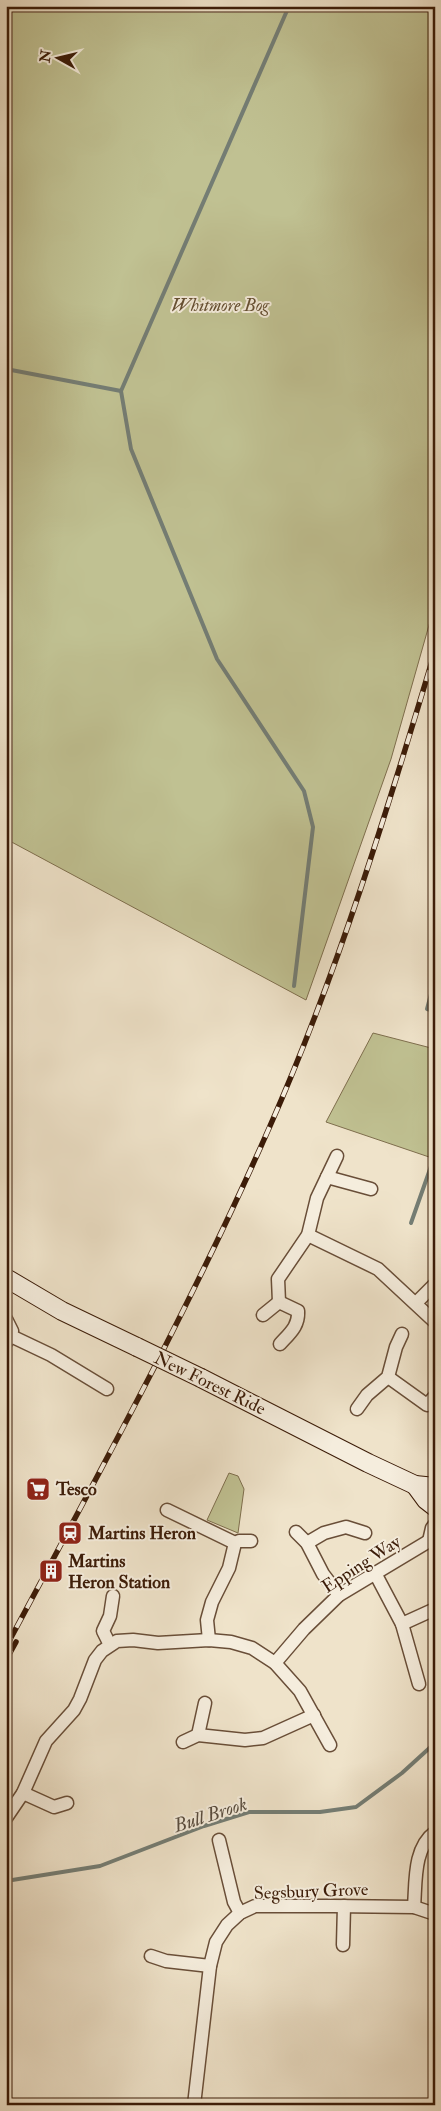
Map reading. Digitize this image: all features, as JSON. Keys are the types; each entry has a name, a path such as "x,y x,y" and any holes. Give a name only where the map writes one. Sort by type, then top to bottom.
{"main road":[{"name":"New Forest Ride","path":"6,1278 62,1311 202,1378 368,1464 415,1485 435,1487"},
{"name":"New Forest Ride","path":"415,1485 426,1500 435,1507"}],"street":[{"path":"279,1302 278,1279 308,1235 317,1198 337,1156"},
{"path":"327,1176 371,1189"},
{"path":"308,1235 378,1269 435,1322"},
{"path":"416,1303 435,1284"},
{"path":"263,1315 279,1302"},
{"path":"279,1302 298,1311 299,1320 294,1329 280,1344"},
{"path":"6,1319 11,1325 9,1340 51,1355 107,1389"},
{"path":"357,1409 366,1395 388,1377 396,1347 402,1334"},
{"path":"388,1377 427,1405 435,1396"},
{"path":"167,1510 235,1543 251,1541"},
{"name":"Epping Way","path":"275,1663 304,1629 339,1595 432,1540 432,1528 435,1524"},
{"path":"307,1543 324,1533 346,1527 365,1534"},
{"path":"296,1532 307,1543 323,1574 339,1595"},
{"path":"209,1640 208,1620 212,1602 229,1568 235,1543"},
{"path":"375,1572 402,1624 419,1684"},
{"path":"110,1645 103,1631 110,1616 113,1596"},
{"path":"402,1624 435,1609"},
{"path":"6,1818 23,1793 46,1741 74,1710 86,1686 95,1660 102,1651 117,1641 158,1643 209,1640 232,1642 252,1648 275,1663 300,1691 330,1745"},
{"path":"198,1735 205,1703"},
{"path":"182,1742 198,1735 245,1740 263,1738 314,1715"},
{"path":"23,1793 54,1807 66,1803"},
{"path":"414,1907 419,1857 428,1837 435,1832"},
{"path":"219,1840 234,1902 240,1913"},
{"name":"Segsbury Grove","path":"194,2105 210,1966 216,1942 227,1926 240,1913 255,1906 344,1906 414,1907 435,1914"},
{"path":"343,1944 344,1906"},
{"path":"151,1956 166,1961 210,1966"}],"green space":[{"name":"Whitmore Bog","path":"6,6 435,6 435,604 391,759 306,1000 6,839"},
{"path":"373,1033 435,1049 435,1159 326,1122"},
{"path":"229,1473 238,1476 244,1489 238,1533 207,1520"}],"waterway":[{"path":"289,6 121,391 131,449 217,659 304,791 313,827 294,986"},
{"path":"6,369 121,391"},
{"path":"435,979 427,1009 435,1011"},
{"path":"411,1223 435,1155"},
{"name":"Bull Brook","path":"6,1881 100,1866 204,1826 249,1812 320,1812 356,1807 402,1773 435,1743"}],"railway":[{"path":"6,1647 109,1454 209,1258 295,1068 360,891 435,651"},
{"path":"6,1660 16,1642"}],"place":[{"name":"Tesco","path":"38,1489"},
{"name":"Martins Heron","path":"70,1533"},
{"name":"Martins Heron Station","path":"51,1571"}]}
